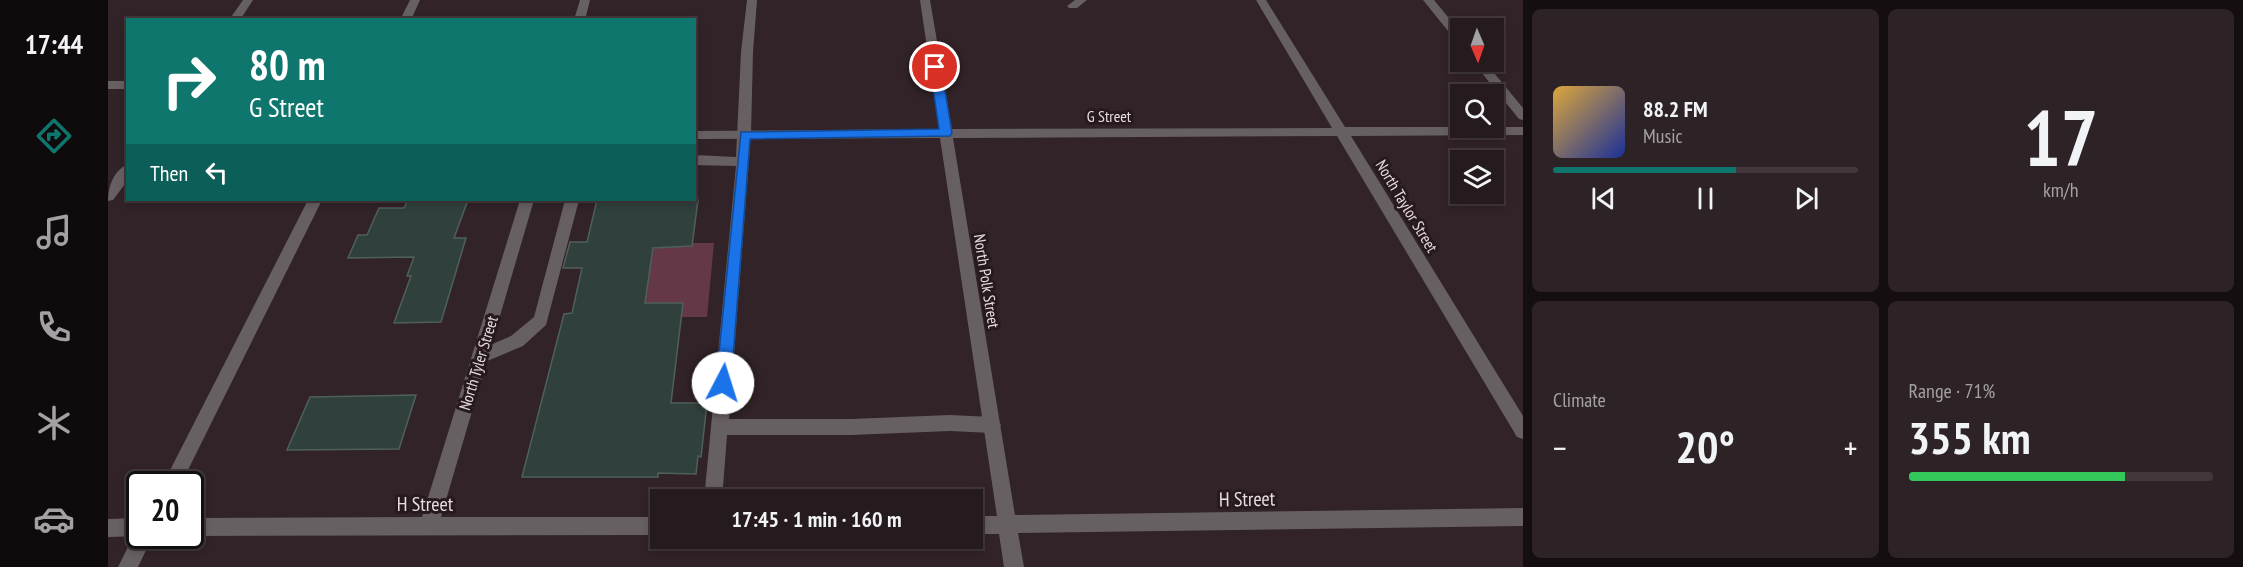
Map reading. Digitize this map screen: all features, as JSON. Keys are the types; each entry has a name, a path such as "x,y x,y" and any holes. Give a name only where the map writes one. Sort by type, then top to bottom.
{"street":[{"path":"235,18 248,0"},
{"path":"406,18 415,0"},
{"path":"580,18 585,0"},
{"path":"714,489 745,135 747,52 752,0"},
{"name":"North Polk Street","path":"925,0 1014,567"},
{"name":"North Taylor Street","path":"1261,0 1523,431"},
{"path":"1428,0 1450,27"},
{"path":"1487,72 1523,116"},
{"path":"108,85 126,85"},
{"name":"G Street","path":"696,135 1523,131"},
{"path":"696,160 742,162"},
{"path":"108,196 126,172"},
{"path":"179,471 314,201"},
{"name":"North Tyler Street","path":"429,526 527,201"},
{"path":"480,357 516,341 541,320 572,201"},
{"path":"719,427 851,428 950,423 992,425"},
{"name":"H Street","path":"983,525 1523,517"},
{"name":"H Street","path":"204,527 650,526"},
{"path":"108,528 126,527"},
{"path":"128,567 137,549"}],"shaded area":[{"path":"692,243 714,243 707,317 681,317 682,303 651,303 648,312 643,312 653,248 691,246"}],"building":[{"path":"698,200 692,246 653,248 645,303 683,303 671,403 707,403 701,457 698,456 696,474 658,473 658,477 522,477 564,314 572,313 582,268 563,268 570,242 587,242 597,201"},
{"path":"408,201 468,201 454,238 466,238 441,322 394,323 411,276 407,276 414,257 348,258 358,235 367,235 379,208 404,208"},
{"path":"416,395 399,449 287,450 310,397"}],"route":[{"path":"723,383 745,135 946,133 935,67"}]}
